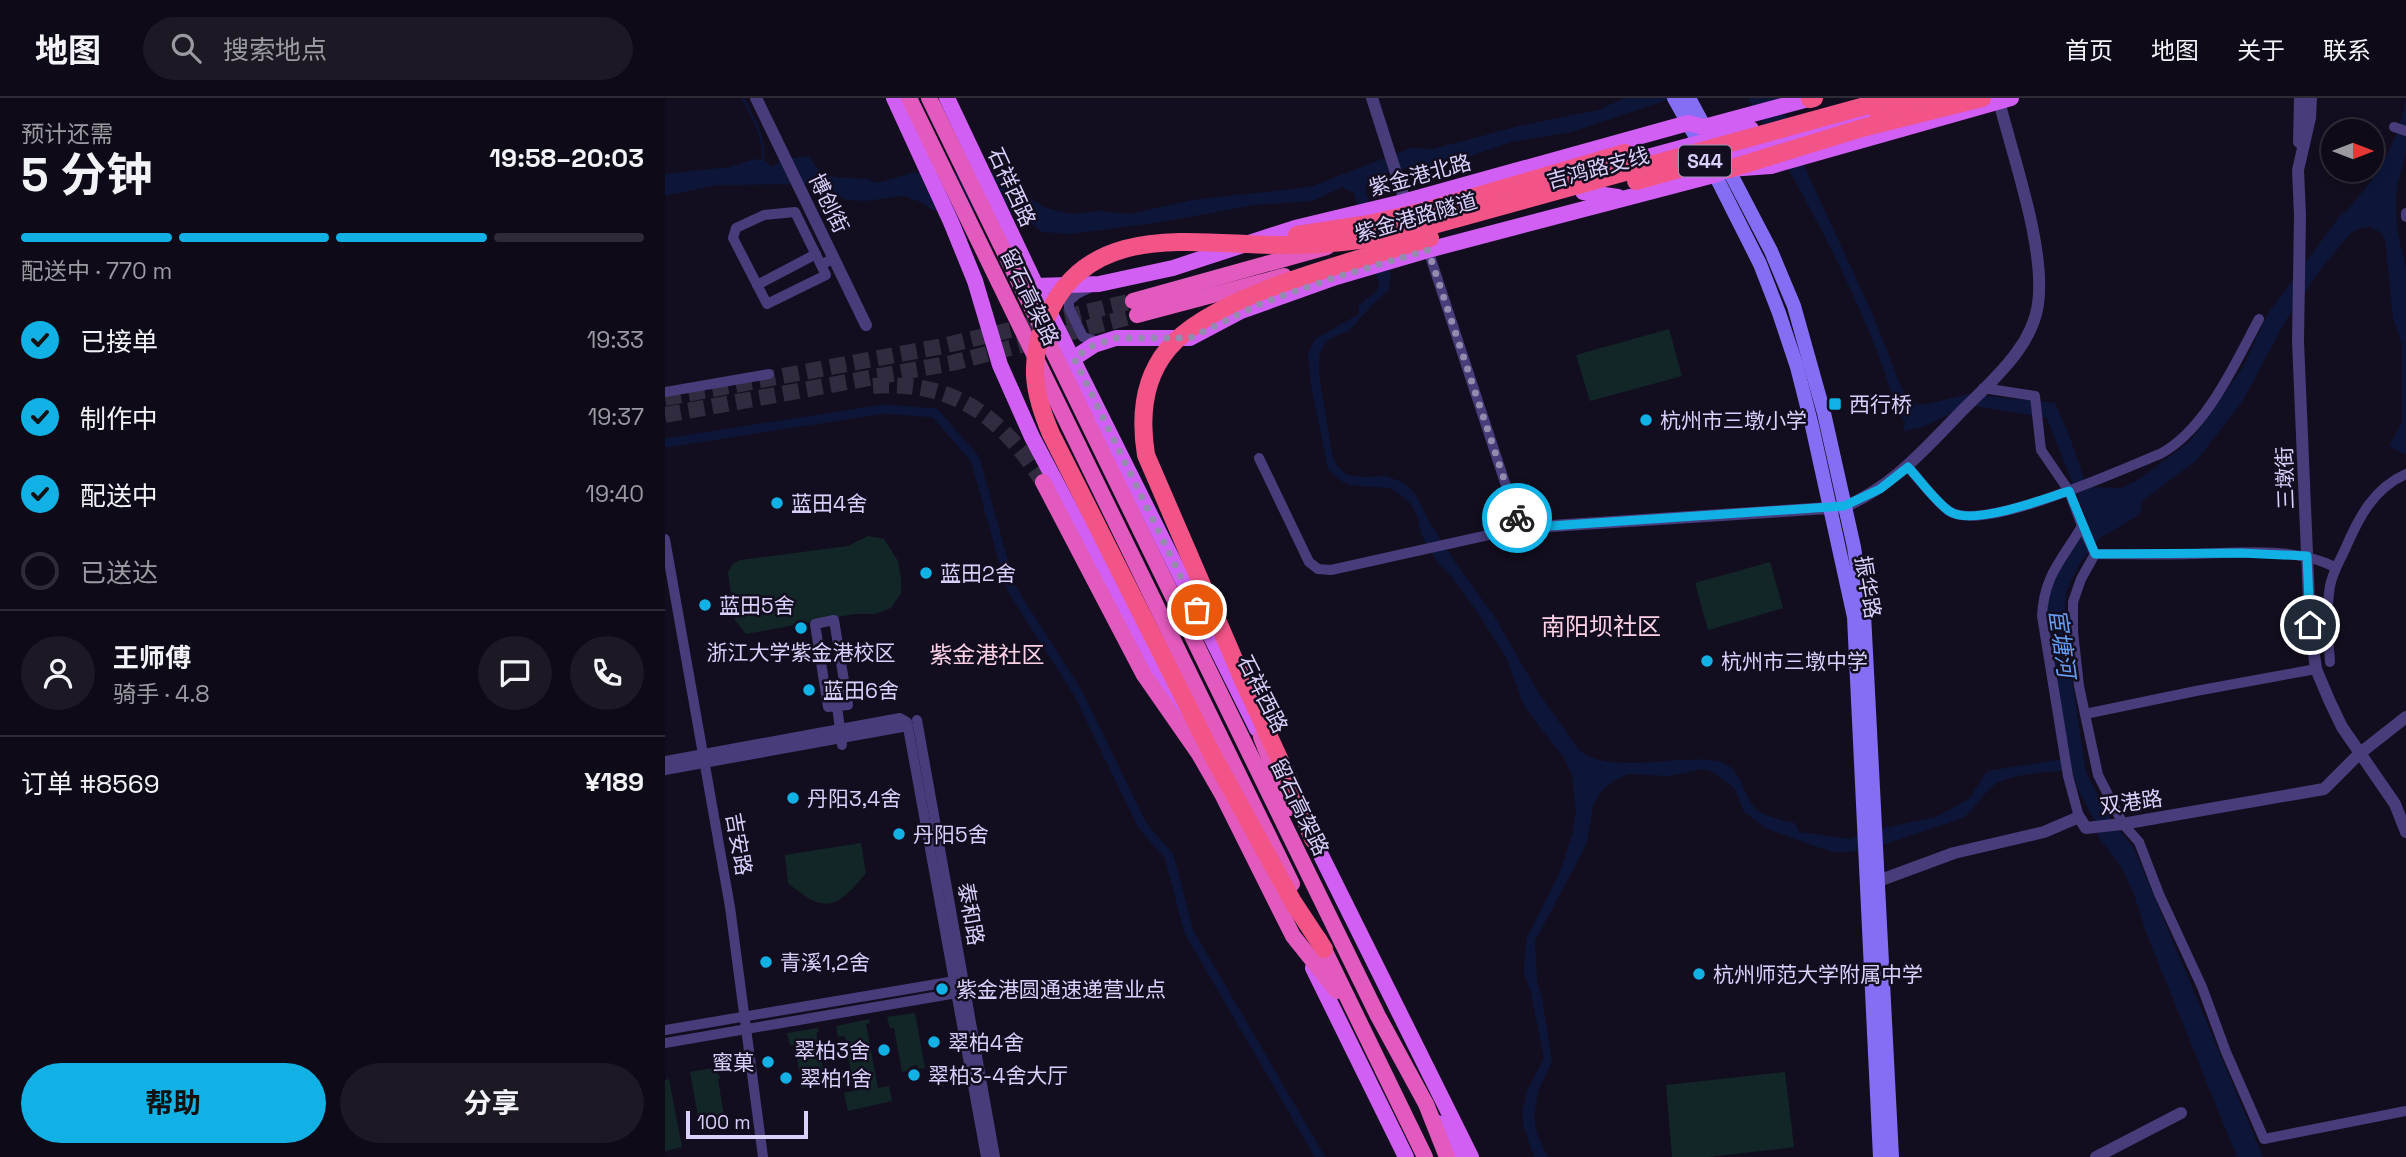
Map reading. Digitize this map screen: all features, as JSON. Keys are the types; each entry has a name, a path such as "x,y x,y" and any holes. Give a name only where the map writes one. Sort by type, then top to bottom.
{"highway":[{"name":"留石高架路","path":"909,98 933,165 972,227 1360,1021 1423,1157"},
{"name":"留石高架路","path":"929,98 960,163 995,217 1151,548 1378,1016 1426,1104 1447,1157"},
{"name":"吉鸿路支线","path":"1472,221 1893,98"},
{"name":"吉鸿路支线","path":"1472,221 1672,172 1786,136 1936,98"},
{"path":"1717,164 1749,163 1862,128 1997,99"},
{"path":"1360,1021 1293,936 1051,434 1038,401 1034,379 1040,335 1053,304 1070,281 1097,260 1125,247 1152,243 1312,234 1369,224 1429,210 1625,153"},
{"name":"紫金港路隧道","path":"1135,308 1581,184"},
{"path":"1193,242 1277,246 1326,245 1472,221"},
{"path":"1313,839 1146,454 1142,429 1145,392 1157,364 1168,348 1184,333 1219,310 1288,282 1472,221"},
{"path":"1043,482 1144,675 1206,755 1324,949"},
{"path":"1261,737 1283,797 1337,907 1378,1016"}],"main road":[{"path":"894,98 923,157 933,165 951,222 975,281 1000,365 1022,416 1206,755"},
{"name":"石祥西路","path":"947,98 980,167 995,217 1074,358 1471,1157"},
{"name":"紫金港北路","path":"1036,286 1099,284 1173,268 1295,228 1752,121 1812,102 1883,98"},
{"path":"1074,358 1100,343 1116,338 1190,338 1262,303 1336,277 1627,198 1764,147 1936,98"},
{"path":"1717,164 1771,166 1997,99"},
{"name":"振华路","path":"1684,102 1717,164 1771,251 1794,306 1824,413 1838,507 1854,547 1864,614 1870,853 1892,1157"},
{"path":"1625,153 1699,133"},
{"name":"紫金港北路","path":"1581,184 1699,133"},
{"name":"紫金港路隧道","path":"1581,184 1717,164"},
{"path":"1581,184 1627,198"},
{"name":"振华路","path":"1872,883 1880,1157"},
{"path":"1293,936 1320,981 1406,1157"},
{"path":"1426,1104 1459,1157"}],"street":[{"name":"博创街","path":"756,98 866,325"},
{"path":"1372,98 1405,201"},
{"path":"2298,170 2300,98"},
{"name":"三墩街","path":"2311,98 2310,118 2298,170 2298,341 2310,625 2316,669 2342,727 2395,804 2406,832"},
{"path":"1259,458 1309,562 1318,569 1331,570 1520,528 1838,507 1880,489 1908,467 2017,352 2033,323 2038,304 2038,276 2033,234 1997,99"},
{"path":"2394,127 2406,131"},
{"path":"795,212 816,254 826,275 767,304 733,238 736,228 764,215 795,212"},
{"path":"1428,250 1520,528"},
{"path":"757,285 816,254"},
{"path":"821,265 834,258"},
{"path":"1099,284 1077,294 1069,301 1069,308 1083,337 1100,343"},
{"path":"1908,467 1950,512 1965,515 1999,513 2070,491 2160,454 2172,448 2186,435 2225,382 2259,319"},
{"path":"665,392 769,374"},
{"path":"1983,388 2035,397 2041,450 2070,491 2095,554"},
{"path":"2330,662 2329,606 2335,567 2368,503 2395,479 2406,474"},
{"path":"2082,526 2049,578 2043,598 2042,616 2068,776 2083,822"},
{"name":"吉安路","path":"665,538 730,907 763,1157"},
{"path":"2095,554 2241,553 2307,556 2335,567"},
{"path":"2095,554 2081,579 2073,602 2074,646 2098,775 2122,824 2139,842 2264,1139 2406,1111"},
{"path":"834,621 848,705 837,706 828,707 815,624 834,621"},
{"path":"2085,715 2209,688 2316,669"},
{"path":"837,706 841,738"},
{"name":"双港路","path":"1872,883 1954,853 2083,822 2122,824 2324,789 2360,754 2406,717"},
{"path":"665,761 704,759 841,738 900,718 911,723"},
{"name":"泰和路","path":"911,723 986,1157"},
{"name":"泰和路","path":"911,723 995,1157"},
{"path":"665,770 704,759"},
{"path":"665,1030 955,981"},
{"path":"665,1043 957,993"},
{"path":"2096,1157 2181,1113"}],"green space":[{"path":"1669,329 1682,376 1590,401 1576,355"},
{"path":"868,536 884,539 898,561 901,593 891,608 875,614 854,614 746,634 735,620 728,572 733,564 740,560 848,546"},
{"path":"1770,562 1783,608 1708,630 1695,583"},
{"path":"861,843 866,873 839,900 822,903 812,900 788,883 785,855"},
{"path":"915,1013 925,1068 918,1069 917,1065 902,1072 894,1028 890,1028 887,1017"},
{"path":"869,1019 870,1023 866,1024 878,1088 889,1086 892,1101 848,1111 844,1093 854,1091 845,1036 838,1037 836,1026"},
{"path":"818,1028 819,1032 816,1033 826,1085 809,1083 809,1087 802,1088 795,1045 790,1045 787,1033"},
{"path":"713,1068 721,1078 718,1079 725,1122 718,1124 716,1118 707,1120 708,1125 700,1127 690,1072"},
{"path":"1785,1072 1794,1147 1709,1157 1672,1157 1666,1085"},
{"path":"669,1079 682,1147 665,1151 665,1080"}],"water":[{"name":"宦塘河","path":"1625,98 1673,98 1571,132 1511,142 1443,166 1419,165 1370,177 1365,189 1391,271 1389,290 1349,331 1325,343 1319,356 1319,375 1332,453 1337,466 1347,475 1386,476 1404,483 1415,493 1430,523 1494,616 1538,692 1579,750 1592,758 1608,762 1716,761 1731,768 1750,801 1763,814 1795,823 1799,832 1849,839 1936,817 1969,799 1987,771 2070,758 2050,646 2048,602 2050,585 2087,528 2087,520 2047,418 1969,405 1923,427 1904,431 1905,421 1898,412 1851,290 1812,212 1748,98 1779,98 1806,170 1873,315 1902,389 1911,402 1918,405 1928,404 1968,394 2055,403 2087,487 2121,488 2138,480 2190,441 2243,367 2267,315 2342,213 2346,212 2370,182 2384,182 2384,161 2397,132 2406,98 2406,153 2397,185 2396,201 2397,229 2406,269 2406,455 2389,446 2402,423 2402,345 2393,317 2385,238 2370,227 2359,228 2351,233 2320,270 2286,320 2242,402 2197,460 2141,502 2141,512 2136,517 2100,538 2080,563 2066,592 2064,626 2086,773 2111,820 2134,848 2263,1157 2237,1157 2147,935 2134,894 2121,867 2098,836 2096,823 2078,789 2072,770 2031,774 2001,781 1963,818 1888,843 1850,852 1832,852 1767,829 1744,812 1735,789 1713,772 1703,769 1669,776 1628,774 1613,781 1594,803 1586,845 1535,941 1537,982 1542,997 1552,1062 1538,1091 1534,1117 1537,1134 1548,1157 1534,1157 1522,1113 1528,1089 1544,1058 1531,993 1524,973 1525,952 1527,937 1560,872 1572,835 1576,811 1572,775 1564,758 1524,706 1507,659 1478,613 1451,576 1437,562 1421,534 1418,518 1411,504 1389,488 1348,485 1328,469 1311,385 1308,353 1315,339 1359,314 1359,305 1377,291 1379,284 1354,193 1342,187 1313,201 1254,205 1162,222 1071,234 1042,232 1019,213 932,210 921,202 903,196 866,201 846,200 820,184 717,185 665,196 665,174 730,167 754,159 766,161 772,167 782,160 808,156 820,172 832,177 868,179 877,183 912,173 996,173 1005,176 1027,196 1046,208 1071,214 1099,211 1130,214 1192,200 1310,187 1411,148 1433,149 1519,126 1598,110"}],"waterway":[{"path":"743,98 761,137 762,163"},
{"path":"665,443 884,409 935,413 975,459 1011,588 1078,693 1142,825 1169,856 1189,932 1320,1157"}],"tunnel":[{"path":"665,398 943,346 1133,301"},
{"path":"665,415 952,363 1137,315"},
{"path":"873,386 928,389 973,407 993,421 1011,439 1043,482"}],"way so far":[{"path":"1197,610 1074,358 1094,345 1116,338 1137,336 1190,338 1262,303 1336,277 1428,250 1517,518"}],"place":[{"name":"西行桥","path":"1835,404"},
{"name":"杭州市三墩小学","path":"1646,420"},
{"name":"蓝田4舍","path":"777,503"},
{"name":"蓝田2舍","path":"926,573"},
{"name":"蓝田5舍","path":"705,605"},
{"name":"浙江大学紫金港校区","path":"801,628"},
{"name":"杭州市三墩中学","path":"1707,661"},
{"name":"蓝田6舍","path":"809,690"},
{"name":"丹阳3,4舍","path":"793,798"},
{"name":"丹阳5舍","path":"899,834"},
{"name":"青溪1,2舍","path":"766,962"},
{"name":"杭州师范大学附属中学","path":"1699,974"},
{"name":"紫金港圆通速递营业点","path":"942,989"},
{"name":"翠柏4舍","path":"934,1042"},
{"name":"翠柏3舍","path":"884,1050"},
{"name":"蜜菓","path":"768,1062"},
{"name":"翠柏3-4舍大厅","path":"914,1075"},
{"name":"翠柏1舍","path":"786,1078"}],"district":[{"name":"南阳坝社区","path":"1601,626"},
{"name":"紫金港社区","path":"987,655"}],"route":[{"path":"1517,518 1520,528 1844,506 1880,489 1908,467 1950,512 1965,515 1999,513 2069,491 2095,554 2241,553 2307,556 2310,625"}]}
